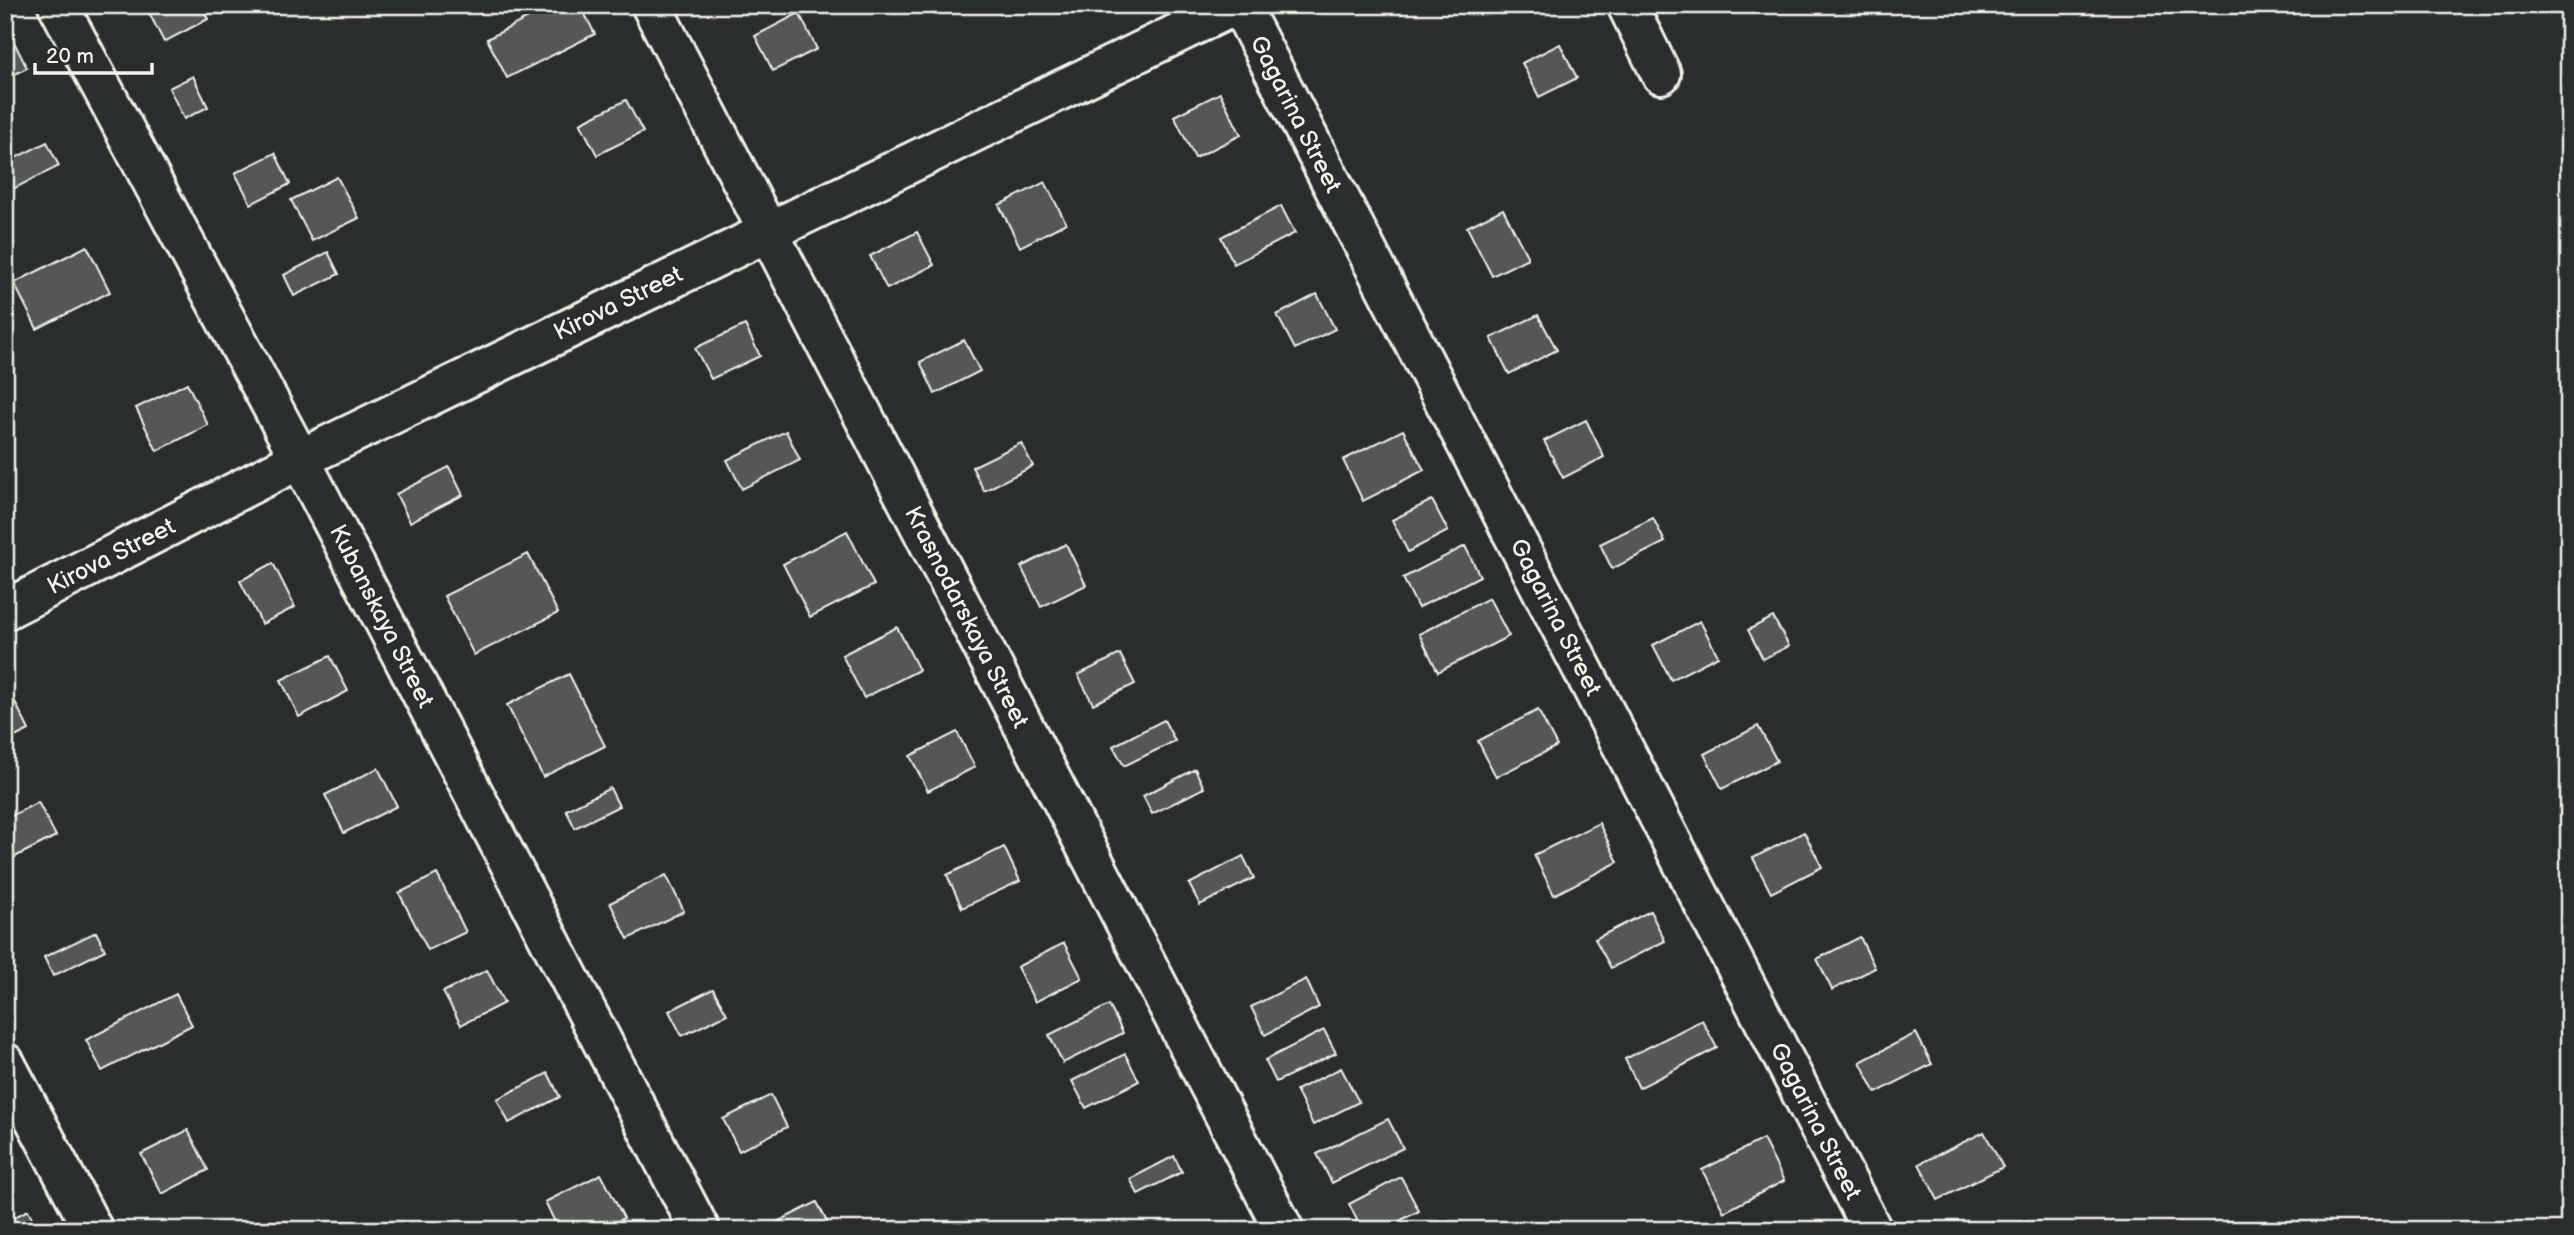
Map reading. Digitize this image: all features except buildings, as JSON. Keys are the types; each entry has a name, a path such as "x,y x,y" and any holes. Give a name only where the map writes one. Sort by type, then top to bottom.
{"street":[{"name":"Kubanskaya Street","path":"58,5 300,459 700,1230"},
{"name":"Krasnodarskaya Street","path":"651,5 1284,1230"},
{"name":"Kirova Street","path":"5,610 300,459 768,230 1238,5"},
{"name":"Gagarina Street","path":"1238,5 1872,1230"},
{"path":"1627,5 1661,74"},
{"path":"5,1063 93,1230"}]}
